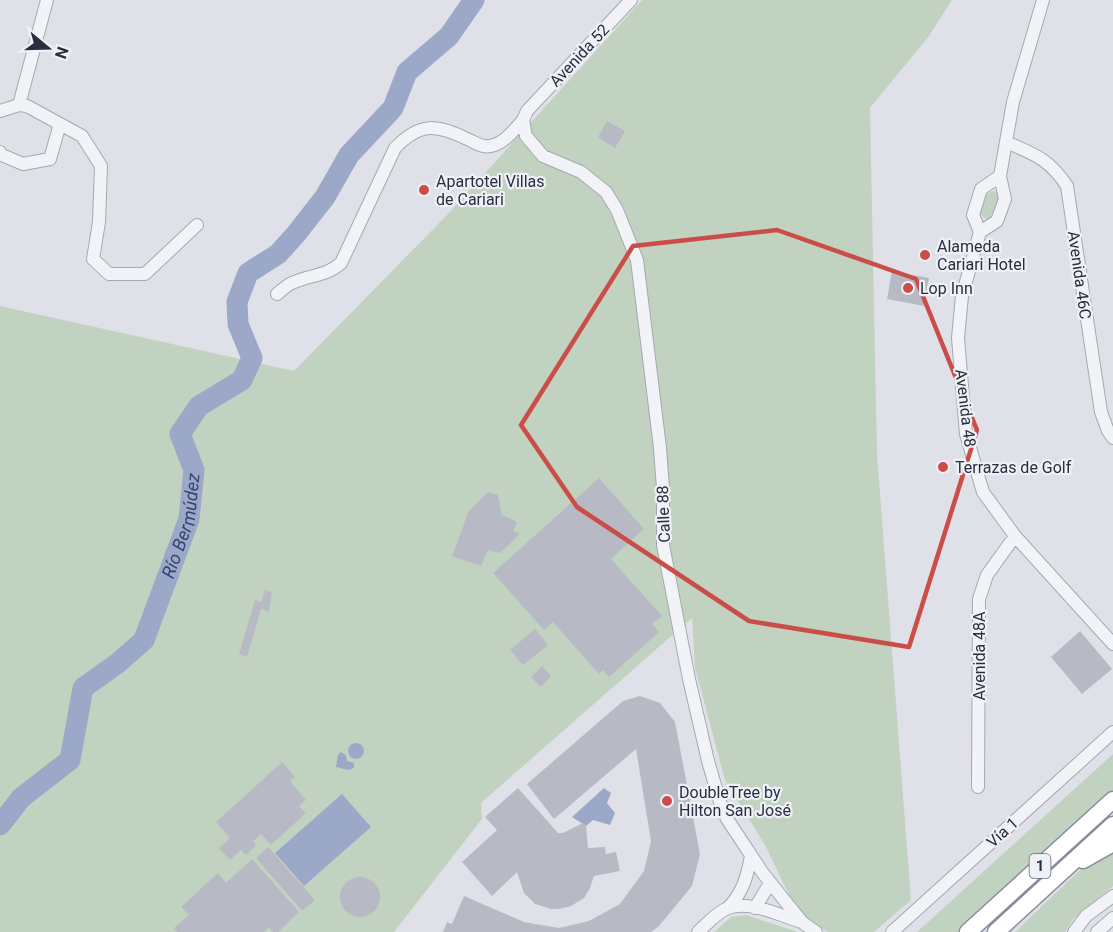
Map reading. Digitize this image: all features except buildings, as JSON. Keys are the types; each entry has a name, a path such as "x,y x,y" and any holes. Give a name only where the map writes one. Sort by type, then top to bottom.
{"highway":[{"name":"1","path":"968,932 1113,800"},
{"name":"1","path":"996,932 1113,825"},
{"path":"1064,870 1113,843"}],"street":[{"path":"19,105 47,0"},
{"name":"Avenida 52","path":"277,294 293,282 334,269 341,263 395,148 407,135 416,130 440,128 482,146 499,143 631,0"},
{"name":"Avenida 48","path":"980,232 997,221 1005,199 1000,176 1013,102 1043,0"},
{"path":"0,111 19,105 27,106 82,136 100,166 99,222 93,259 109,274 146,274 197,225"},
{"name":"Calle 88","path":"525,116 526,136 543,156 581,172 606,192 617,210 637,260 660,448 663,545 689,679 708,761 727,819 770,883 803,923 816,932"},
{"path":"0,152 23,164 50,159 60,124"},
{"name":"Avenida 46C","path":"1006,142 1040,156 1056,170 1067,186 1101,412 1113,438"},
{"name":"Avenida 48","path":"1000,176 981,189 973,215 980,232 962,296 958,338 966,434 983,492 1015,536 1113,644"},
{"name":"Avenida 48A","path":"978,787 979,598 987,575 1015,536"},
{"name":"Vía 1","path":"892,932 1113,732"},
{"path":"698,932 728,908 741,891 747,878 751,856"},
{"path":"755,908 770,883"},
{"path":"1074,932 1086,916 1113,896"},
{"path":"728,908 740,906 755,908 803,923"},
{"path":"1097,932 1113,918"}],"highlighted area":[{"path":"777,230 916,279 977,430 909,647 749,621 577,507 521,425 633,246"}],"green space":[{"path":"642,0 952,0 929,36 870,108 877,454 911,900 874,932 828,932 806,919 791,899 765,845 725,780 695,668 692,618 481,803 482,819 394,932 0,932 0,306 294,371 448,214"},
{"path":"993,191 997,192 1000,197 994,217 988,221 979,213 983,196"},
{"path":"1113,754 1113,793 960,932 917,932"},
{"path":"1113,847 1113,886 1073,919 1065,932 1015,932 1084,866"},
{"path":"746,915 798,932 714,932 731,917"}],"water":[{"path":"353,743 359,743 364,751 362,757 353,759 348,754 348,748"},
{"path":"341,752 346,755 347,761 354,763 354,768 348,770 336,767 338,755"},
{"path":"604,788 611,793 607,803 615,813 610,825 593,820 586,826 572,817"},
{"path":"342,794 371,827 304,886 275,853"}],"waterway":[{"name":"Río Bermúdez","path":"0,825 21,798 70,760 83,688 118,663 144,640 189,519 194,470 180,434 199,406 242,380 252,358 238,324 237,302 248,273 278,254 296,234 325,197 349,155 393,108 407,72 449,36 474,0"}],"place":[{"name":"Apartotel Villas de Cariari","path":"424,190"},
{"name":"Alameda Cariari Hotel","path":"925,255"},
{"name":"Lop Inn","path":"908,288"},
{"name":"Terrazas de Golf","path":"943,467"},
{"name":"DoubleTree by Hilton San José","path":"667,801"}]}
